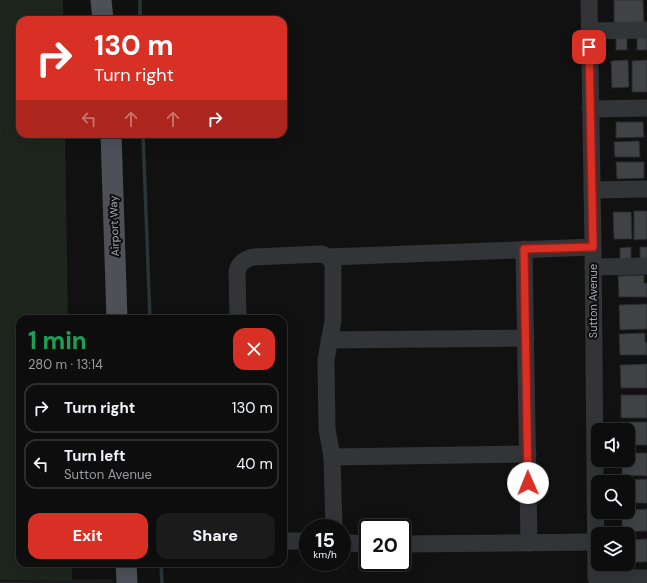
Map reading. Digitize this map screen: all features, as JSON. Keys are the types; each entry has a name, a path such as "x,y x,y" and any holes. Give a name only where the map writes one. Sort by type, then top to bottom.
{"main road":[{"path":"101,0 103,16"},
{"name":"Airport Way","path":"111,138 117,315"},
{"path":"126,567 127,583"}],"street":[{"name":"Sutton Avenue","path":"589,0 593,247 595,527"},
{"path":"589,31 647,30"},
{"path":"590,109 647,108"},
{"path":"592,190 647,189"},
{"path":"238,315 238,267 246,259 253,257 321,254 328,257 593,247"},
{"path":"524,249 529,543"},
{"path":"328,257 333,264 333,321 326,360 326,428 332,457 334,519"},
{"path":"593,267 647,266"},
{"path":"329,340 526,338"},
{"path":"332,457 528,454"},
{"path":"287,541 299,541"},
{"path":"411,544 591,542"},
{"name":"Sutton Avenue","path":"596,571 596,578 647,578"}],"shaded area":[{"path":"0,0 63,0 63,16 16,16 16,138 65,138 68,315 16,315 16,567 72,567 72,580 0,580"},
{"path":"113,579 113,583 0,583 0,581"}],"building":[{"path":"614,0 643,0 644,23 614,24"},
{"path":"637,36 647,36 647,50 637,50"},
{"path":"616,37 627,37 627,50 616,50"},
{"path":"628,60 629,87 612,88 611,61"},
{"path":"647,60 647,92 632,92 632,61"},
{"path":"616,122 643,122 644,137 616,138"},
{"path":"639,141 640,157 615,157 614,142"},
{"path":"616,162 644,162 644,178 617,179"},
{"path":"634,211 647,211 647,239 634,240"},
{"path":"613,212 631,212 632,239 614,239"},
{"path":"631,247 631,259 620,259 620,248"},
{"path":"640,247 647,247 647,259 640,259"},
{"path":"644,275 644,283 647,283 647,297 619,297 618,276"},
{"path":"647,304 647,329 620,330 619,305"},
{"path":"645,333 647,355 620,355 619,334"},
{"path":"647,364 647,388 621,388 620,365"},
{"path":"621,395 647,395 647,418 621,418"},
{"path":"647,422 647,445 635,445 635,423 621,423"},
{"path":"635,453 647,453 647,476 622,475 622,467 635,467"},
{"path":"635,479 647,479 647,503 635,503"},
{"path":"647,509 647,531 635,531 635,527 622,527 622,519 635,519 635,510"},
{"path":"647,539 647,562 635,562 635,540"}],"waterway":[{"path":"140,0 140,16"},
{"path":"143,138 150,315"},
{"path":"161,567 162,583"}],"route":[{"path":"528,483 524,249 593,247 589,47"}]}
